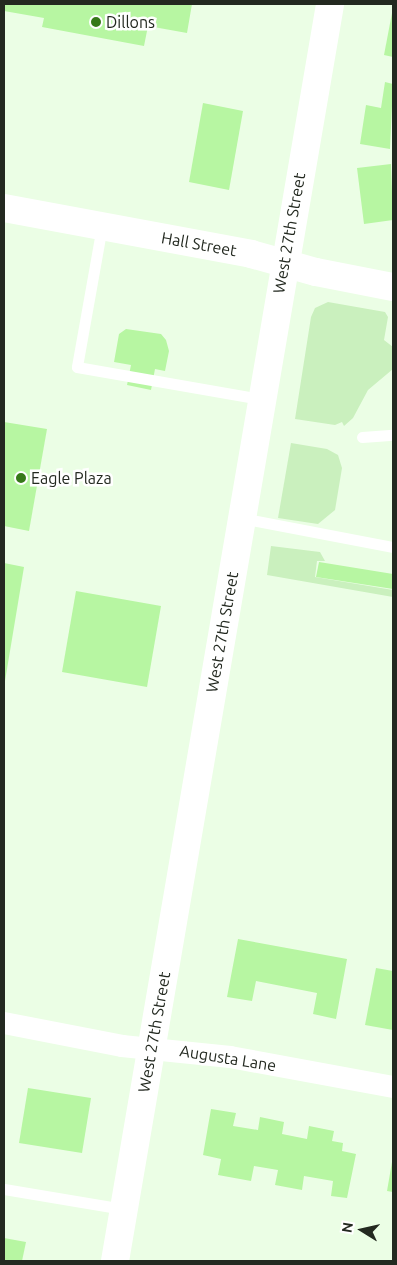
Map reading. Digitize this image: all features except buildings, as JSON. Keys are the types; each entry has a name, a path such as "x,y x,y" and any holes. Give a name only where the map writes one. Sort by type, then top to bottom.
{"main road":[{"name":"West 27th Street","path":"115,1261 283,264 330,4"},
{"name":"Hall Street","path":"4,208 251,254 283,264 393,287"}],"street":[{"name":"Augusta Lane","path":"4,1023 122,1046 151,1047 230,1056 393,1087"}],"lane":[{"path":"102,226 77,367 261,399"},
{"path":"362,437 393,435"},
{"path":"241,518 393,547"},
{"path":"4,1189 123,1209"}],"green space":[{"path":"328,302 385,312 388,317 384,340 393,347 393,369 368,390 353,418 344,426 342,422 335,425 295,419 311,317 315,308"},
{"path":"291,443 327,449 338,455 342,468 335,510 318,524 278,518"},
{"path":"271,546 320,552 325,561 317,561 315,577 393,590 393,597 267,575"}],"place":[{"name":"Dillons","path":"96,22"},
{"name":"Eagle Plaza","path":"21,478"}]}
